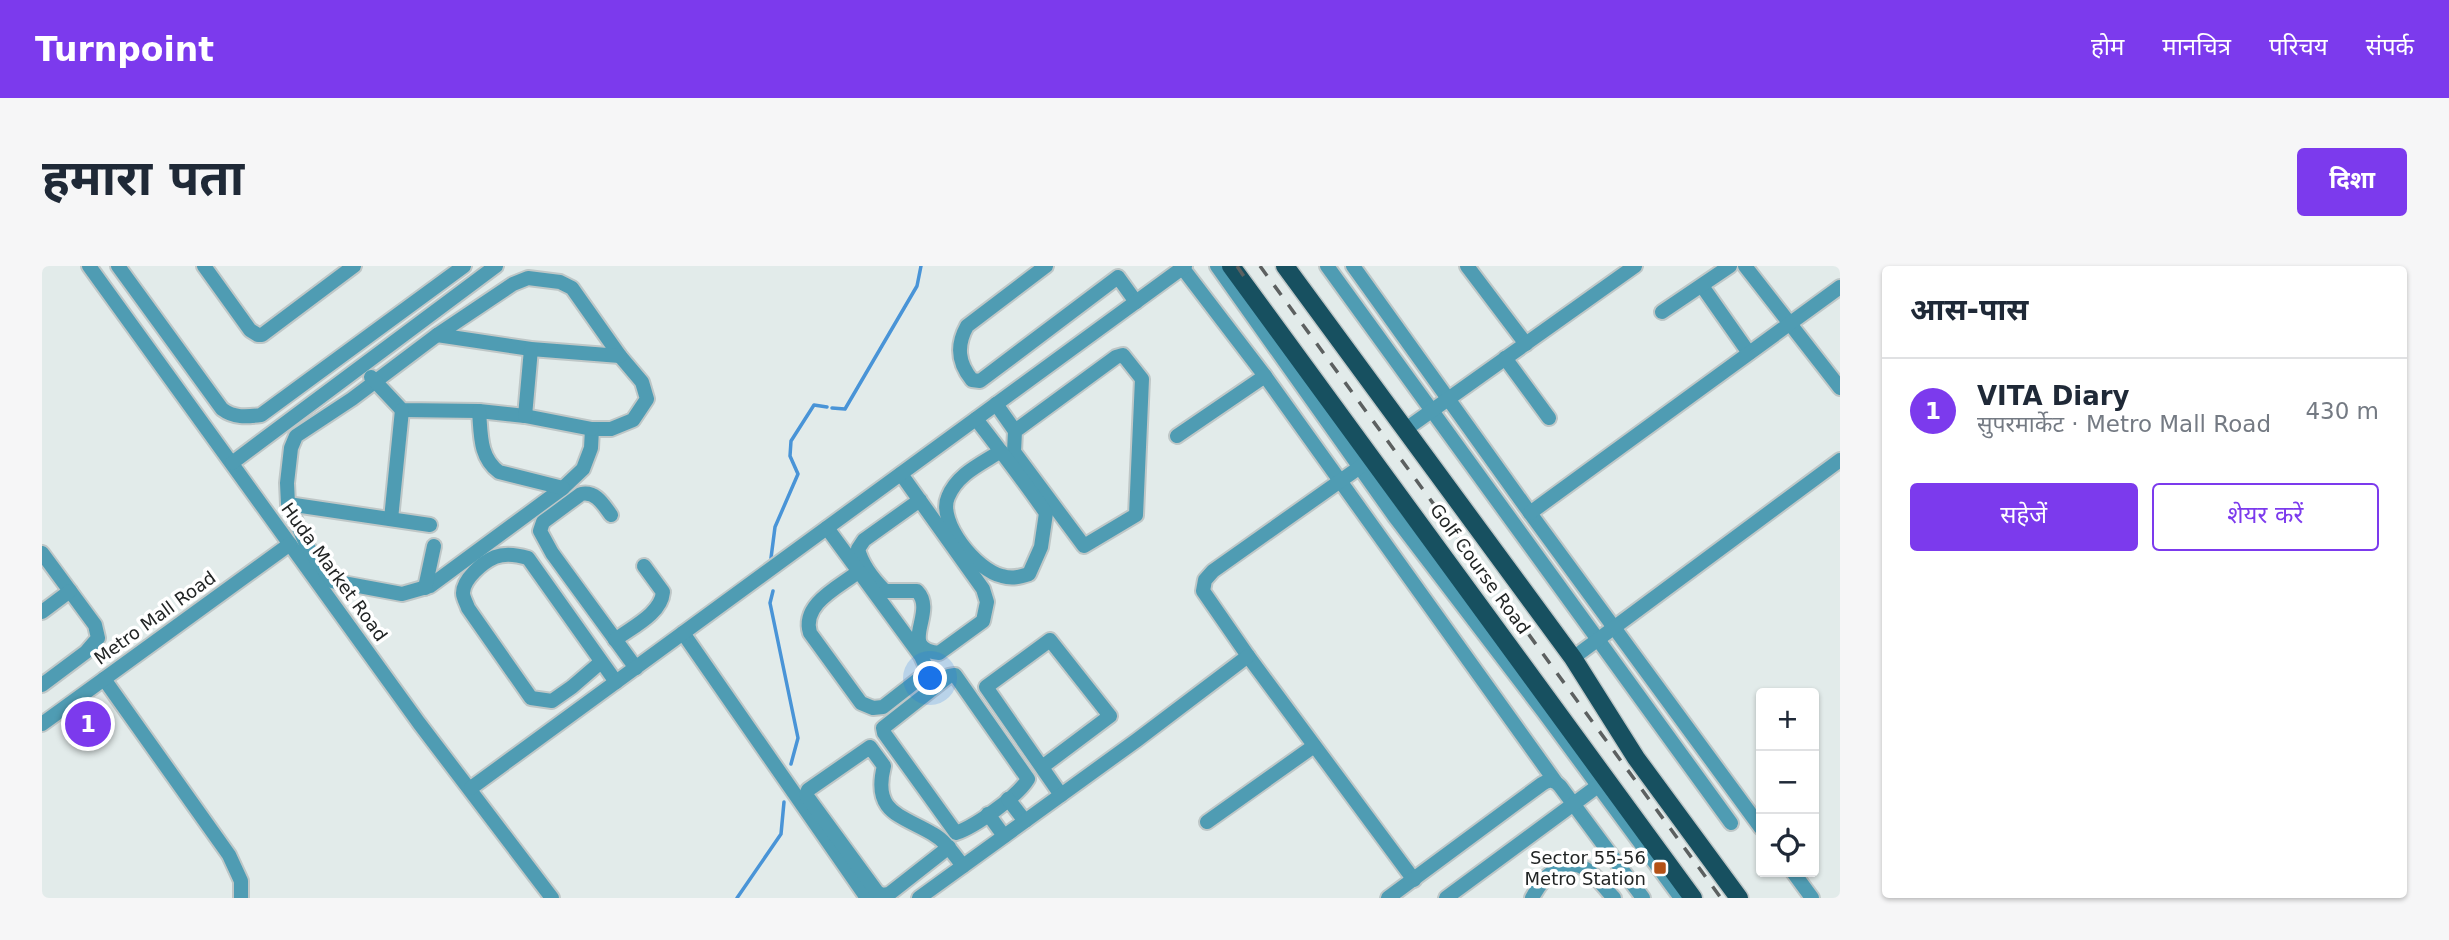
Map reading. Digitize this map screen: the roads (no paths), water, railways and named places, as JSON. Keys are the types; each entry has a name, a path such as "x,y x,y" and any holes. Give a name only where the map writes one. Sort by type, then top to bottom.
{"main road":[{"name":"Golf Course Road","path":"1231,266 1367,462 1602,782 1693,898"},
{"name":"Golf Course Road","path":"1284,266 1573,658 1636,758 1739,898"}],"street":[{"name":"Huda Market Road","path":"89,266 419,723 552,898"},
{"path":"118,266 222,408 232,415 246,417 261,415 464,266"},
{"path":"204,266 250,330 258,335 262,335 354,266"},
{"path":"232,463 496,266"},
{"path":"1046,266 967,326 961,337 958,354 972,380 980,381 1114,272 1136,302"},
{"path":"1217,266 1367,462 1213,571 1205,580 1203,592 1414,880"},
{"path":"1327,266 1731,824"},
{"path":"1353,266 1756,821"},
{"path":"1467,266 1526,344"},
{"path":"1406,429 1635,266"},
{"path":"1662,312 1730,266"},
{"path":"1745,266 1840,388"},
{"path":"471,788 1183,267 1643,898"},
{"path":"402,410 479,411 525,416 592,429 611,429 633,420 647,399 642,382 620,356 572,288 560,282 543,279 528,278 513,284 296,436 291,448 287,483 288,504 307,546 332,581 402,594 425,588 563,488 583,469 591,448 592,429"},
{"path":"1702,286 1749,353"},
{"path":"1530,513 1840,287"},
{"path":"437,335 531,349 620,356"},
{"path":"525,416 531,349"},
{"path":"996,404 1015,431 1014,452 1084,546 1136,514 1142,379 1123,355 1116,357 1015,431"},
{"path":"1505,358 1549,418"},
{"path":"365,364 402,410 391,519"},
{"path":"1177,436 1265,376"},
{"path":"479,411 482,446 493,467 499,472 563,488"},
{"path":"976,419 1001,451 1046,513 1041,547 1029,574 1016,578 1000,576 982,567 955,534 945,511 947,498 958,480 1001,451"},
{"path":"1573,658 1840,460"},
{"path":"901,474 920,500 983,589 987,602 983,621 939,653 930,652 921,646 918,637 925,606 922,597 916,592 885,591 874,580 858,549 864,540 920,500"},
{"path":"611,514 599,498 587,492 543,522 540,531 552,553 636,668"},
{"path":"288,504 430,525"},
{"path":"827,528 921,656 926,667 924,675 883,707 873,708 861,703 810,633 808,626 809,615 816,603 858,572"},
{"name":"Metro Mall Road","path":"42,724 290,544"},
{"path":"425,588 434,546"},
{"path":"42,553 95,625 99,638 86,652 42,685"},
{"path":"601,662 552,701 531,698 468,608 463,594 466,582 495,557 517,555 528,558 616,682"},
{"path":"615,640 657,608 662,600 663,592 644,566"},
{"path":"42,611 70,591"},
{"path":"683,633 867,898"},
{"path":"1042,767 1110,716 1050,640 986,687 1061,795"},
{"path":"919,898 1248,656"},
{"path":"956,675 960,680 1028,779 1025,785 988,814 956,833 884,733 883,728 893,719 949,676 956,675"},
{"path":"104,678 229,855 241,881 241,898"},
{"path":"1207,822 1314,746"},
{"path":"948,847 889,894 882,895 877,892 806,794 870,747 884,766 880,780 881,793 892,810 904,820 934,834 948,847 963,866"},
{"path":"1388,898 1542,784 1550,780 1556,781"},
{"path":"1446,898 1602,782 1681,898"},
{"path":"1008,799 1026,821"},
{"path":"988,814 1004,836"},
{"path":"1532,898 1548,874 1560,867 1577,865 1592,875 1614,898"},
{"path":"1797,877 1812,898"}],"waterway":[{"path":"832,408 845,409 917,286 921,266"},
{"path":"771,558 775,527 798,474 790,456 791,441 814,405 827,407"},
{"path":"773,591 770,603 798,738 791,764"},
{"path":"737,898 781,834 784,802"}],"railway":[{"path":"1237,266 1245,278"},
{"path":"1260,266 1721,898"}],"place":[{"name":"VITA Diary","path":"88,724"},
{"name":"Sector 55-56 Metro Station","path":"1660,868"}]}
